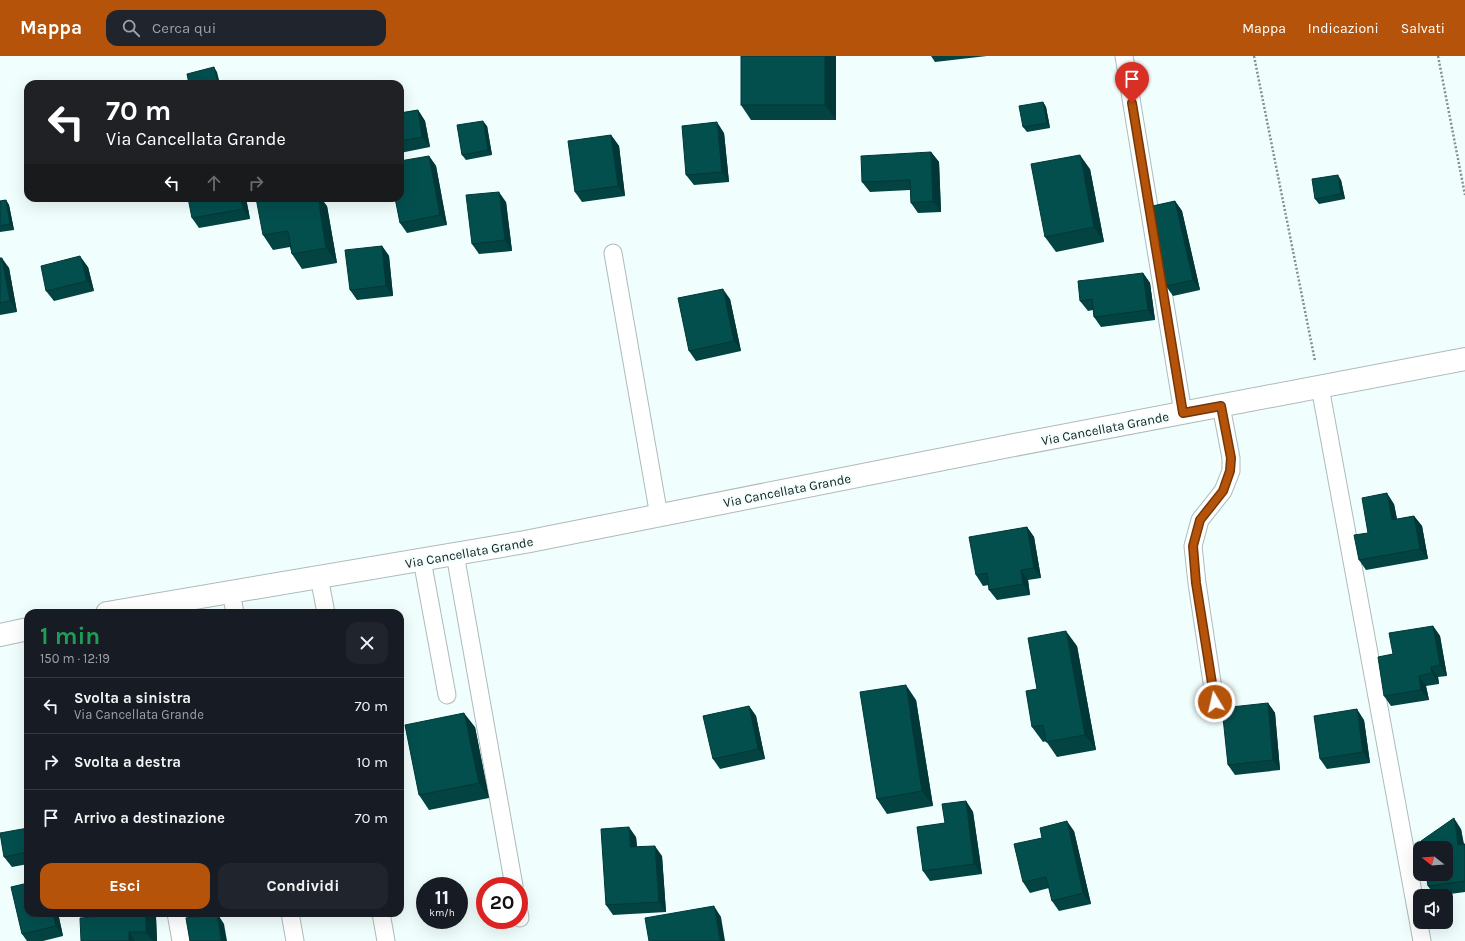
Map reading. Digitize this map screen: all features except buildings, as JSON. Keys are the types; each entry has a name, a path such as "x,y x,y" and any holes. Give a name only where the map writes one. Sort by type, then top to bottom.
{"street":[{"name":"Via Cancellata Grande","path":"134,609 422,560 659,516 1183,413 1465,360"},
{"path":"0,635 24,630"}],"lane":[{"path":"1124,56 1183,413"},
{"path":"613,253 659,516"},
{"path":"1320,387 1422,941"},
{"path":"1215,702 1196,583 1193,546 1200,520 1223,491 1230,471 1231,458 1221,406"},
{"path":"455,554 512,877"},
{"path":"422,560 447,695"},
{"path":"319,577 325,609"},
{"path":"231,592 234,609"},
{"path":"177,917 181,941"},
{"path":"291,917 295,941"},
{"path":"382,917 386,941"}],"path":[{"path":"1254,56 1320,387"},
{"path":"1438,56 1465,195"}],"route":[{"path":"1132,103 1183,413 1221,406 1231,458 1230,471 1226,485 1219,497 1200,520 1193,546 1196,583 1215,702"}]}
